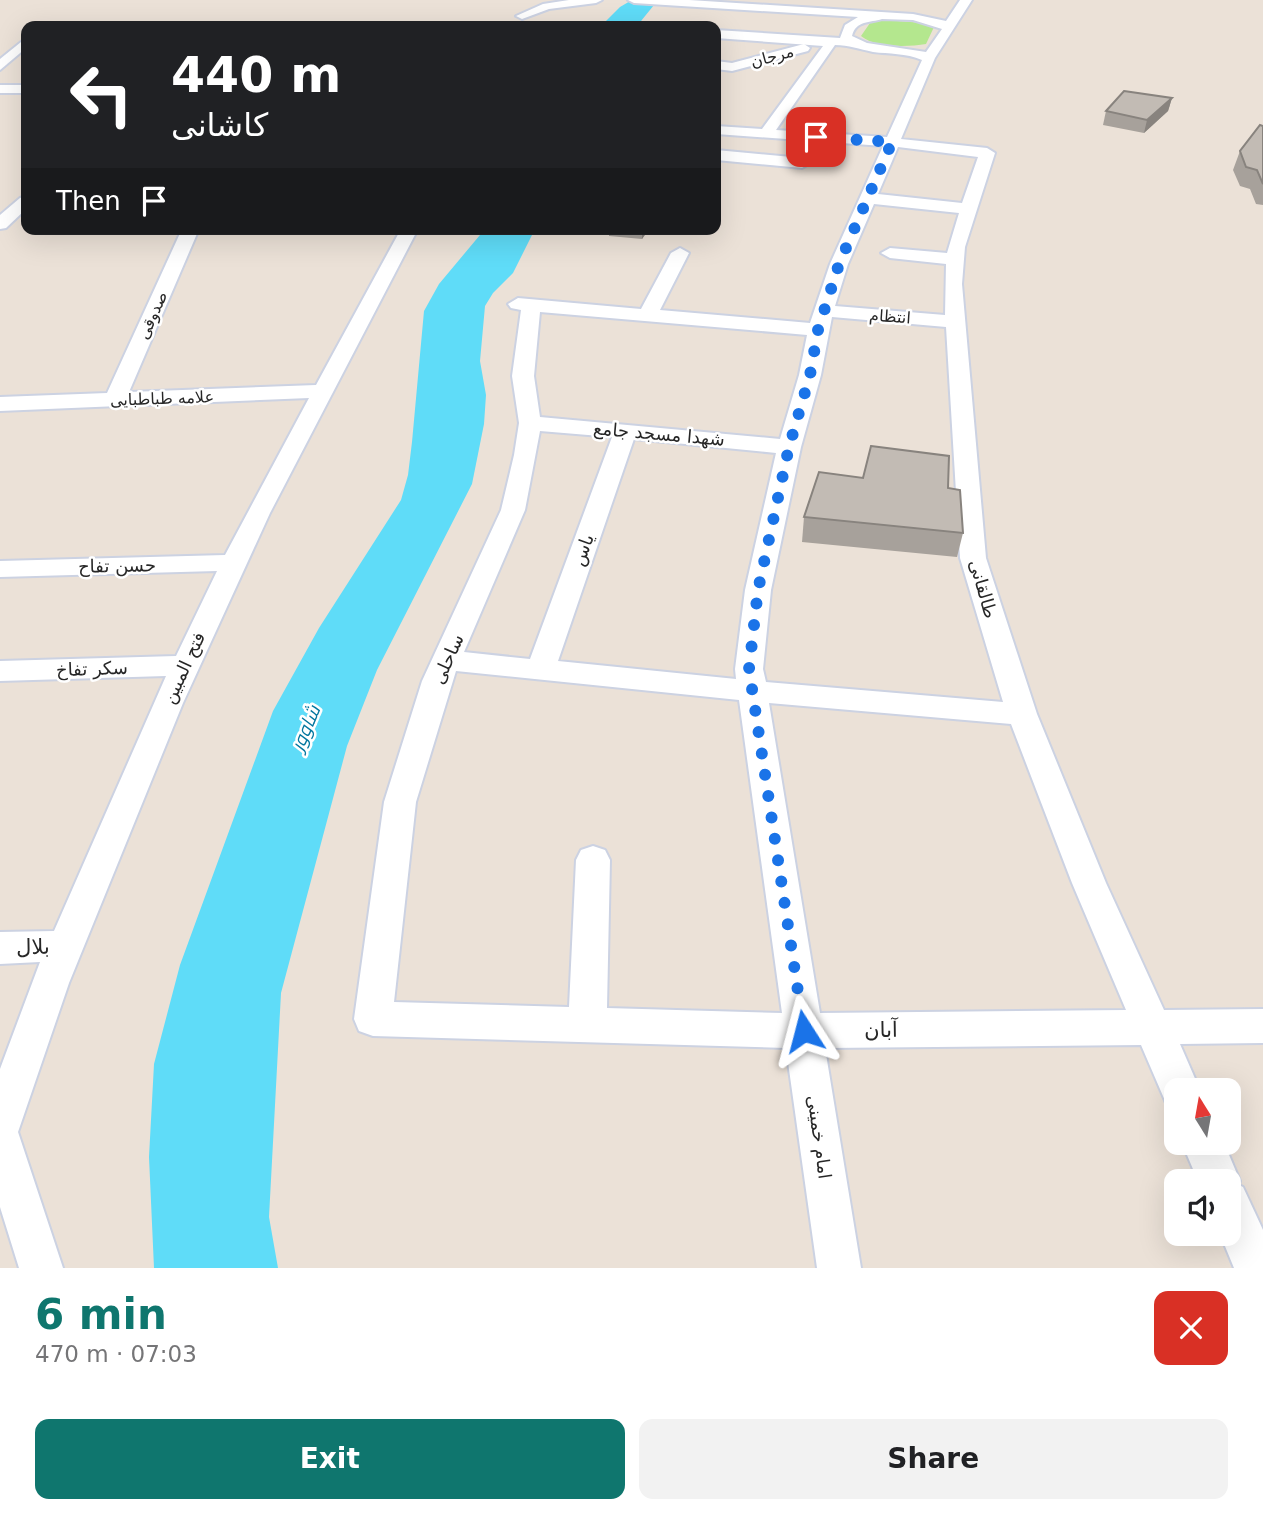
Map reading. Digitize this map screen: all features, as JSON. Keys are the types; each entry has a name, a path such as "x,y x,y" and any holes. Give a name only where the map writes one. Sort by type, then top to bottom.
{"street":[{"path":"519,21 527,0"},
{"path":"519,21 547,6 596,0"},
{"path":"634,0 890,16 932,20 946,25 949,29"},
{"path":"671,17 677,2"},
{"path":"850,41 846,37 846,31 853,23 929,12 966,2"},
{"name":"امام خمینی","path":"839,1268 749,669 758,590 789,447 810,375 821,321 839,264 933,52 966,2"},
{"path":"833,13 848,16 853,19 853,23"},
{"path":"721,34 827,42 850,41 869,46 933,52"},
{"path":"766,134 829,46 827,42"},
{"name":"مرجان","path":"721,66 732,67 827,42"},
{"path":"0,66 21,47"},
{"path":"1,90 21,89"},
{"path":"721,130 892,142"},
{"path":"721,155 739,132"},
{"name":"طالقانی","path":"892,142 987,153 967,209 955,259 966,490 973,558 1022,713 1089,883 1175,1078"},
{"path":"721,159 802,163"},
{"path":"867,198 967,209"},
{"path":"1,223 21,205"},
{"path":"1,223 21,221"},
{"name":"صدوقی","path":"114,401 188,235"},
{"name":"فتح المبین","path":"0,1126 66,946 185,666 258,513 407,235"},
{"path":"649,313 680,253"},
{"path":"890,253 955,259"},
{"name":"انتظام","path":"525,304 821,321 956,322"},
{"name":"ساحلی","path":"373,1019 400,802 437,681 513,510 526,455 530,423 523,376 525,304"},
{"name":"علامه طباطبایی","path":"0,404 324,391"},
{"name":"شهدا مسجد جامع","path":"530,423 789,447"},
{"name":"یاس","path":"541,669 626,431"},
{"name":"حسن تفاح","path":"0,569 233,564"},
{"path":"447,660 752,691 1022,713"},
{"name":"سکر تفاخ","path":"0,671 185,666"},
{"path":"587,1025 593,860"},
{"name":"بلال","path":"0,947 66,946"},
{"name":"آبان","path":"373,1019 804,1031 1263,1026"},
{"path":"0,1139 41,1268"}],"green space":[{"path":"883,20 924,23 934,27 926,44 919,45 883,45 861,36 870,23"}],"water":[{"path":"632,0 658,0 641,21 606,21"},
{"name":"شاوور","path":"480,235 532,235 513,273 493,293 485,306 480,361 486,395 484,424 472,484 377,670 347,746 281,993 269,1217 278,1268 154,1268 149,1157 154,1064 180,965 273,711 319,628 401,500 408,475 424,311 439,284"}],"building":[{"path":"1124,91 1172,98 1147,120 1106,111"},
{"path":"1260,125 1263,126 1263,184 1257,170 1246,167 1240,151"},
{"path":"871,446 949,456 948,488 960,490 963,533 804,517 819,472 863,478"}],"route":[{"path":"804,1031 749,669 758,590 789,447 810,375 818,330 839,264 892,142 816,137"}]}
